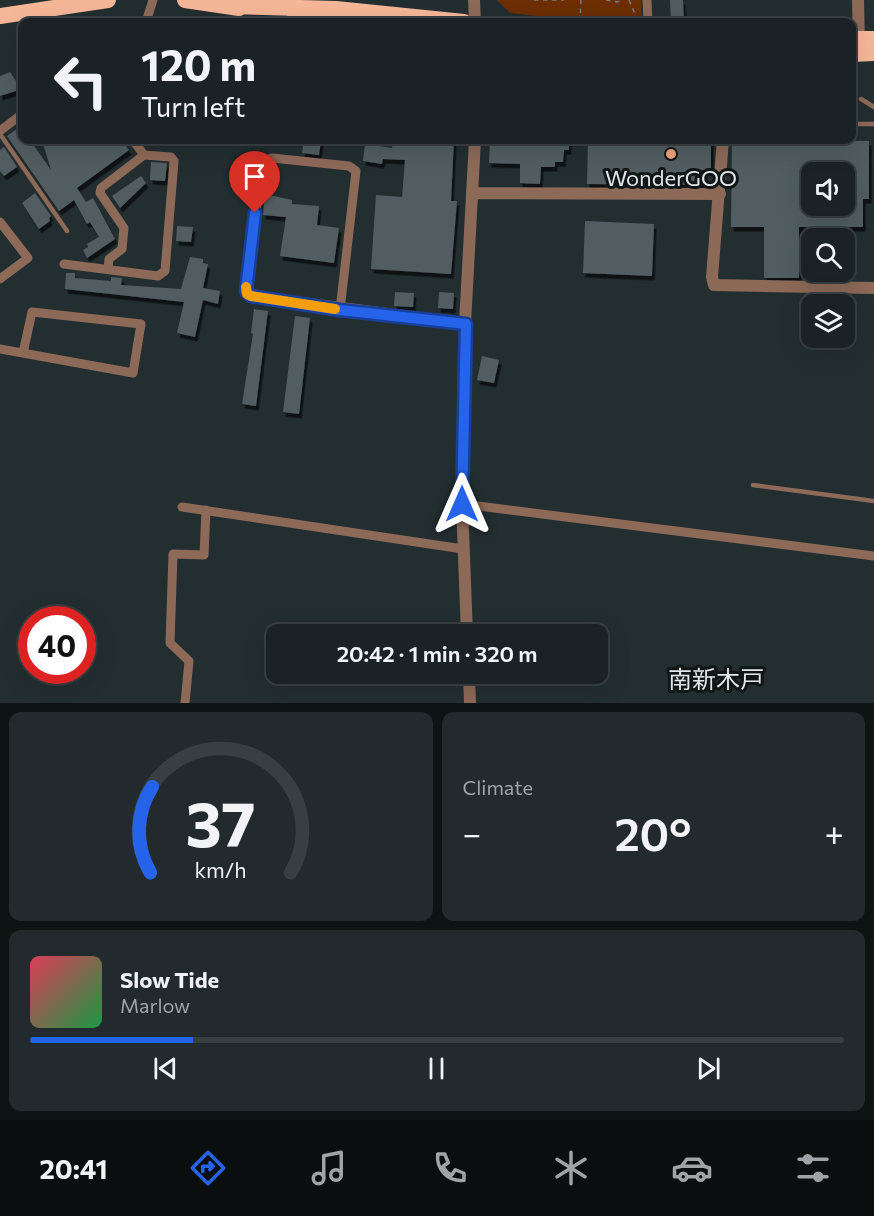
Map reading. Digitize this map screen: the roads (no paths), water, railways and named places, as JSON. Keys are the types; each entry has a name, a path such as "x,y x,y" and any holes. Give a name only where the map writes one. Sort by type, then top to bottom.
{"highway":[{"path":"0,16 108,0"},
{"path":"185,0 229,6 417,18"}],"street":[{"path":"147,18 153,0"},
{"path":"474,0 475,18"},
{"path":"647,0 648,18"},
{"path":"858,0 862,46"},
{"path":"0,132 18,117"},
{"path":"136,144 144,155"},
{"path":"467,624 462,504 466,324 475,144"},
{"path":"723,144 712,277 714,285 874,288"},
{"path":"64,264 158,276 165,271 174,161 171,157 144,155 101,188 100,193 124,228 122,249 110,259 108,269"},
{"path":"340,310 356,171 349,166 272,158 262,162 246,291 251,296 340,310 466,324"},
{"path":"474,193 720,194"},
{"path":"0,222 28,258 0,279"},
{"path":"0,349 133,373 141,324 32,312 23,353"},
{"path":"462,504 874,556"},
{"path":"182,507 463,549"},
{"path":"185,703 189,661 170,643 173,555 204,555 206,510"},
{"path":"469,684 470,703"}],"lane":[{"path":"861,99 874,107"},
{"path":"856,124 874,124"},
{"path":"0,132 67,231"},
{"path":"819,282 819,288"},
{"path":"753,484 874,501"}],"place":[{"name":"WonderGOO","path":"671,154"}],"district":[{"name":"南新木戸","path":"716,678"}]}
